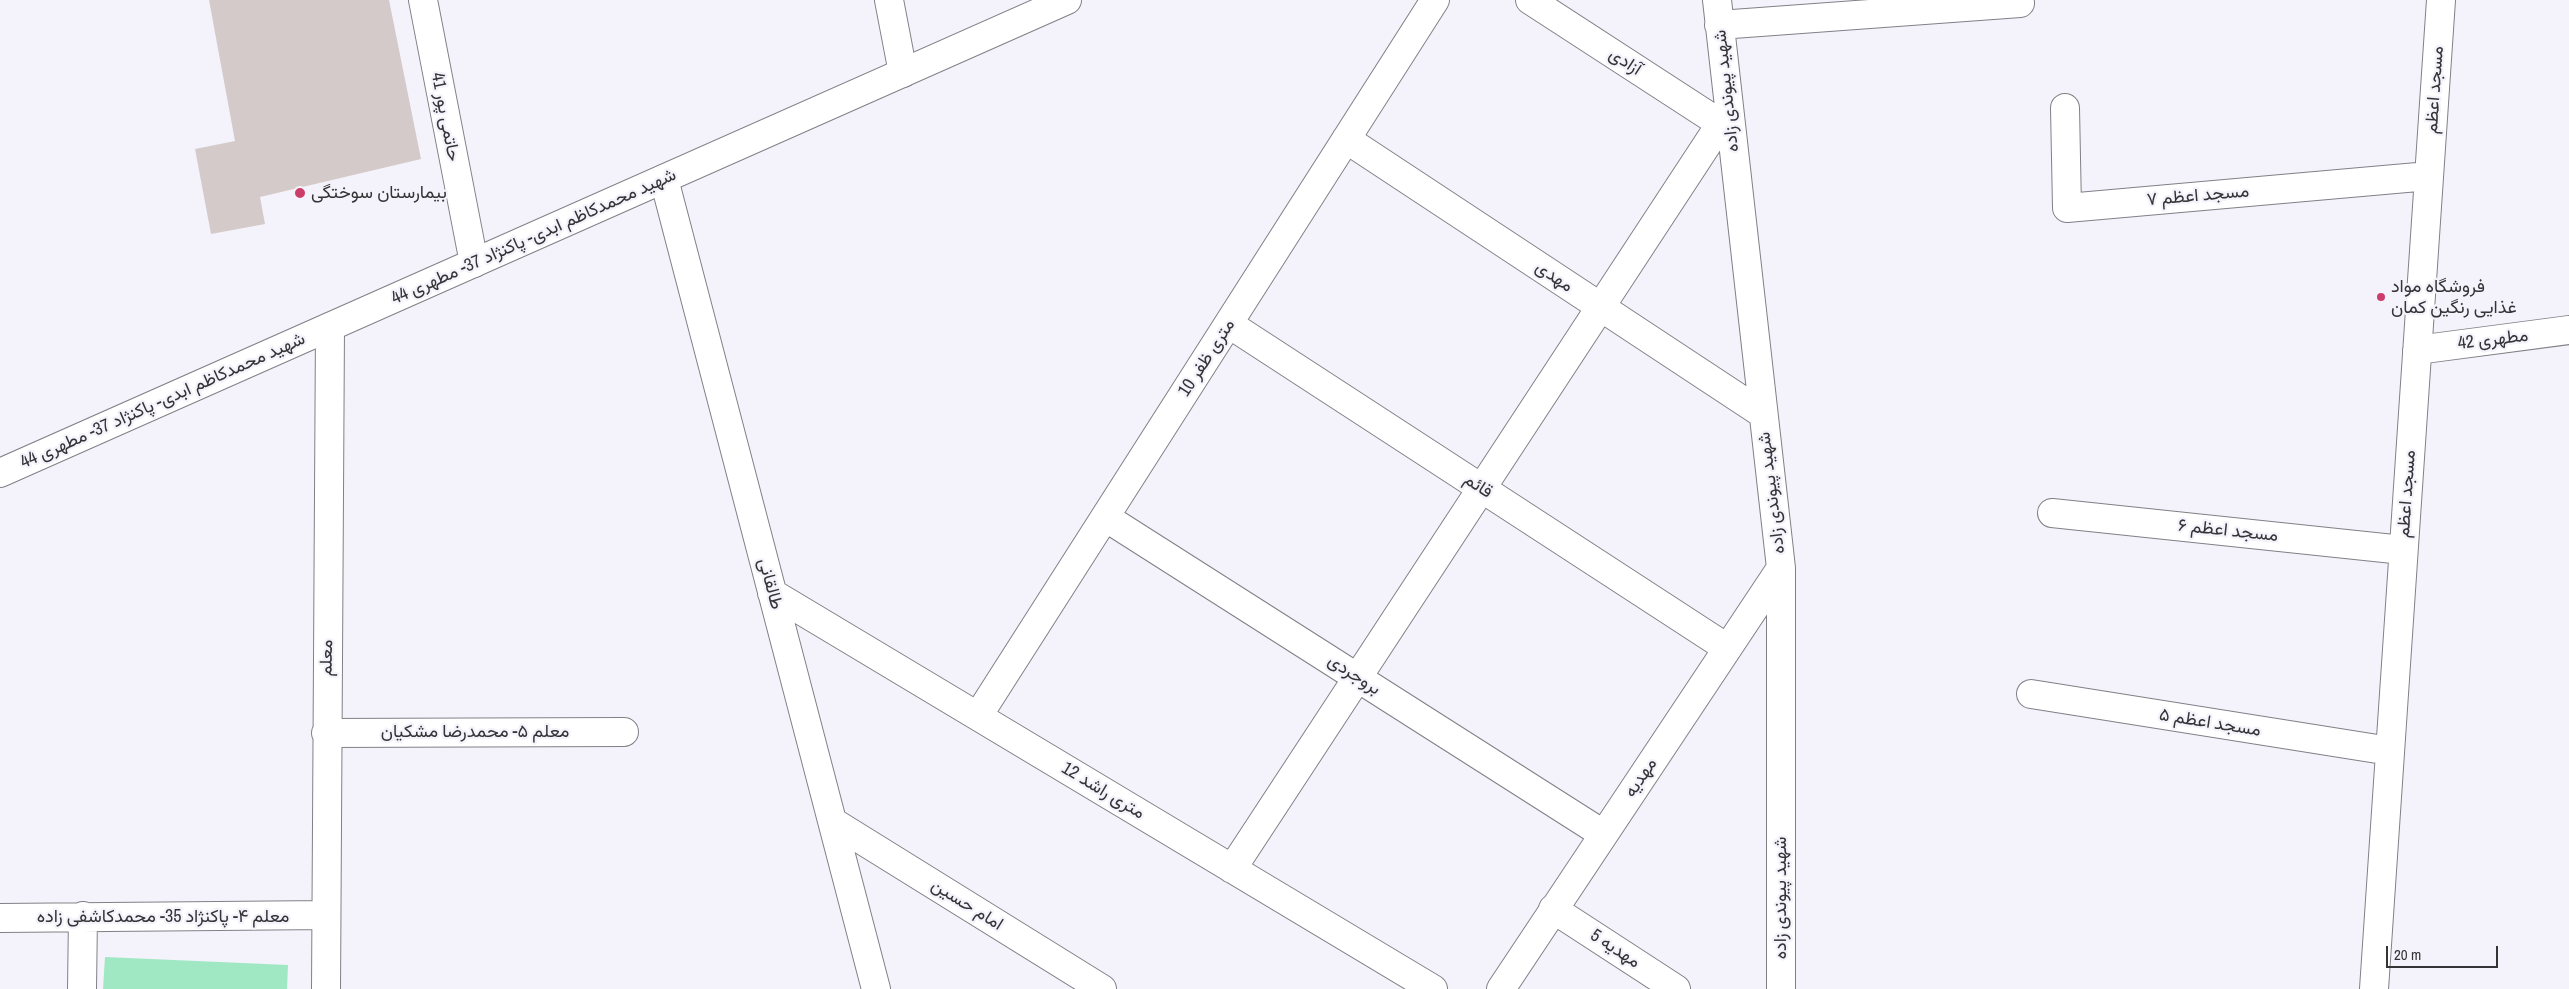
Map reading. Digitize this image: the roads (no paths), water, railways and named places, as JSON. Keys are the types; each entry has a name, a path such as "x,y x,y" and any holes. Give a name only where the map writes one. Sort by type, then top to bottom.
{"street":[{"name":"حاتمی پور 41","path":"423,0 474,263"},
{"path":"889,0 903,73"},
{"name":"شهید محمدکاظم ابدی- پاکنژاد 37- مطهری 44","path":"0,473 1067,0"},
{"name":"10 متری ظفر","path":"978,716 1435,0"},
{"name":"آزادی","path":"1530,0 1725,117"},
{"name":"مسجد اعظم","path":"2374,989 2441,0"},
{"path":"1718,12 2020,3"},
{"name":"شهید پیوندی زاده","path":"1718,12 1725,117 1781,568 1780,989"},
{"name":"مسجد اعظم ۷","path":"2065,108 2067,208 2429,176"},
{"path":"1232,869 1725,117"},
{"name":"مهدی","path":"1346,139 1763,414"},
{"name":"طالقانی","path":"664,179 876,989"},
{"name":"قائم","path":"1229,324 1727,648"},
{"name":"معلم","path":"326,989 326,733 330,327"},
{"name":"مطهری 42","path":"2417,350 2569,330"},
{"name":"مسجد اعظم ۶","path":"2052,513 2404,550"},
{"name":"بروجردی","path":"1105,516 1603,834"},
{"name":"مهدیه","path":"1501,989 1781,568"},
{"name":"12 متری راشد","path":"772,593 1433,989"},
{"name":"مسجد اعظم ۵","path":"2030,694 2390,751"},
{"name":"معلم ۵- محمدرضا مشکیان","path":"326,733 624,732"},
{"name":"امام حسین","path":"833,822 1102,989"},
{"name":"مهدیه 5","path":"1554,909 1676,989"},
{"name":"معلم ۴- پاکنژاد 35- محمدکاشفی زاده","path":"0,918 326,915"},
{"path":"82,989 83,916"}],"place":[{"name":"بیمارستان سوختگی","path":"300,193"},
{"name":"فروشگاه مواد غذایی رنگین کمان","path":"2381,297"}]}
